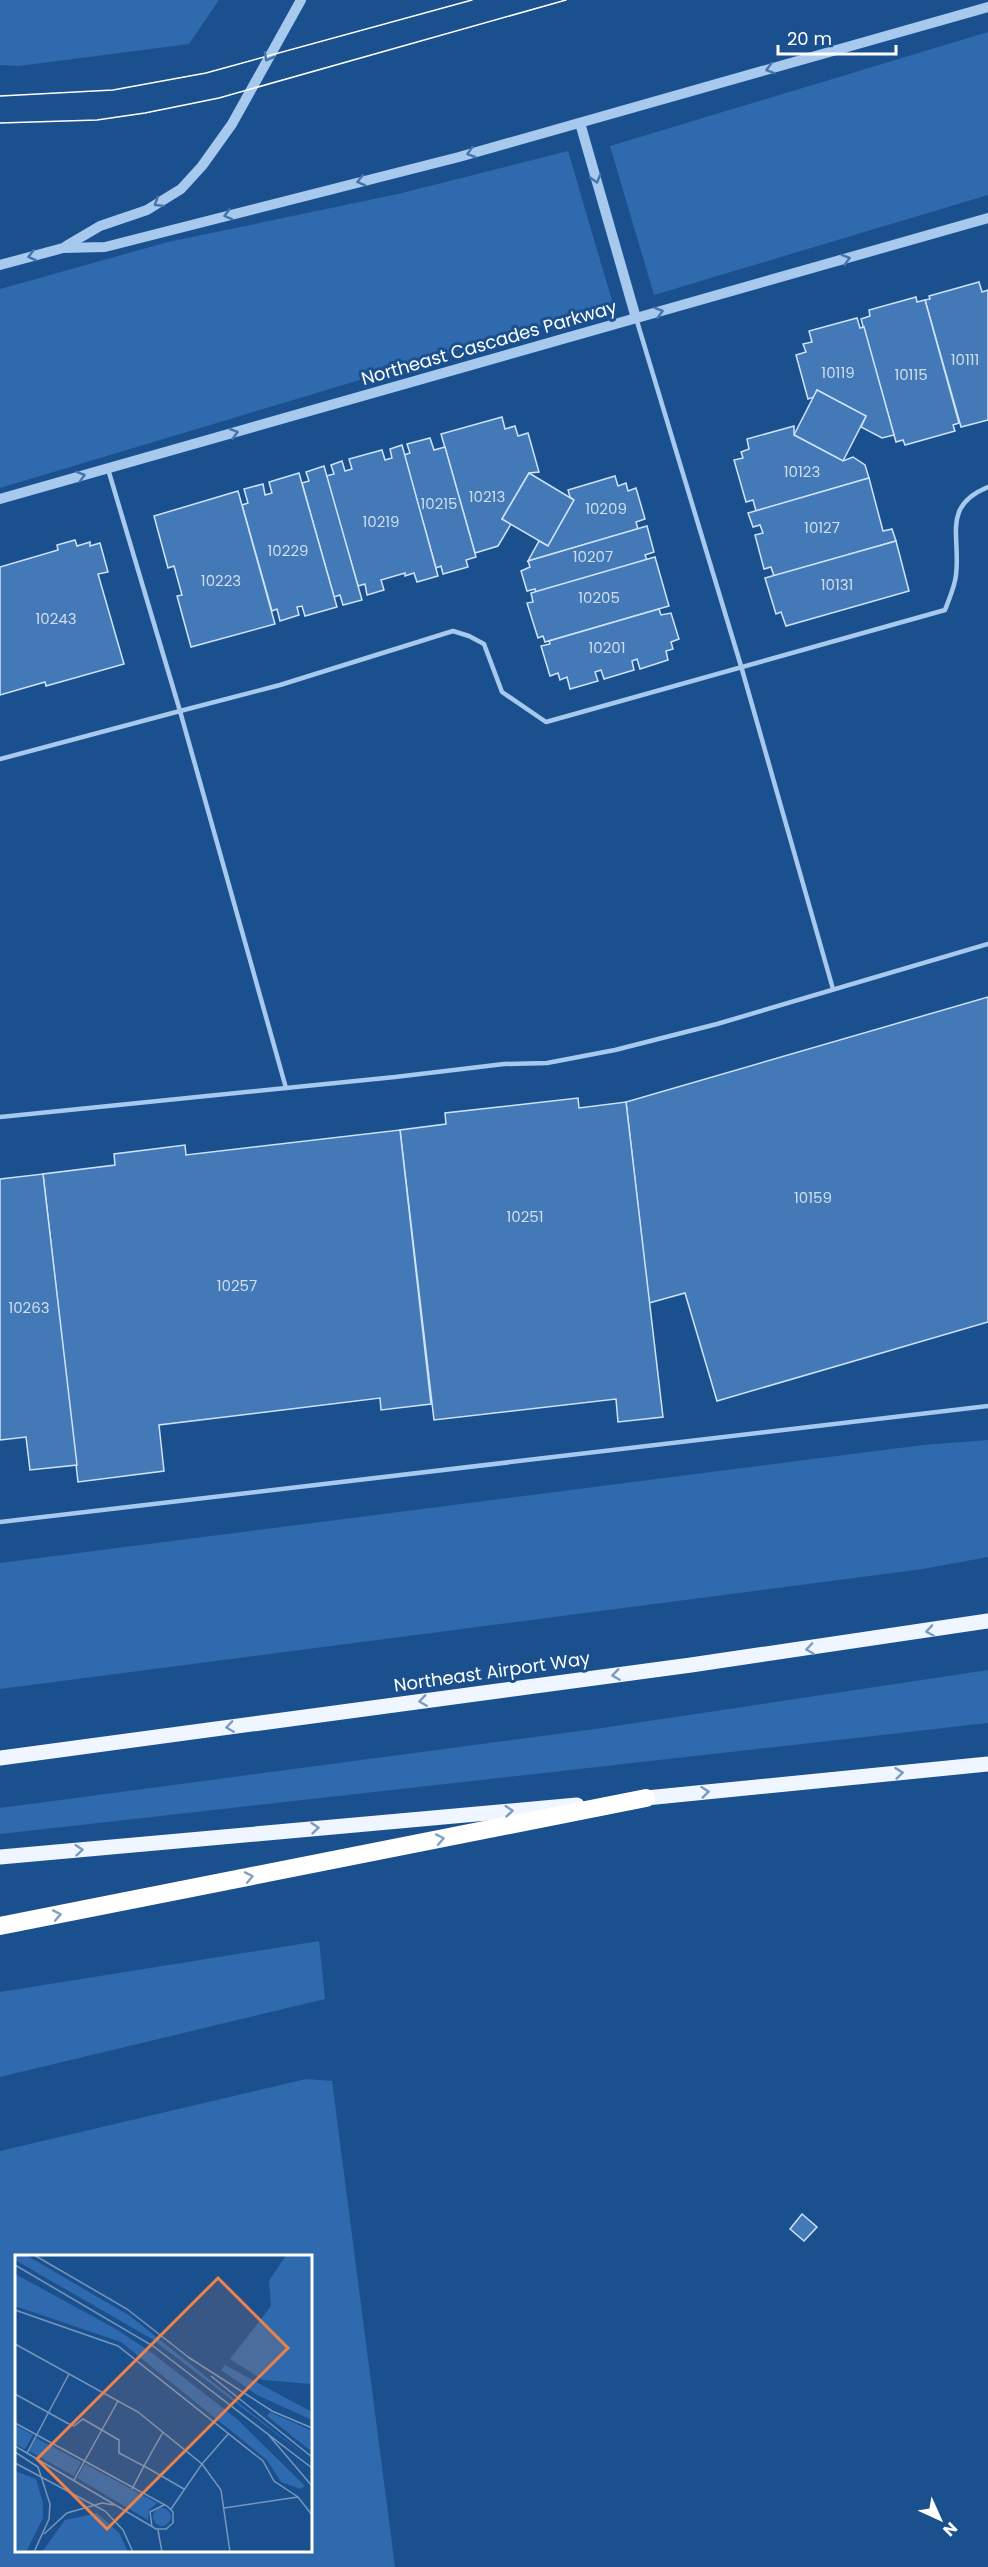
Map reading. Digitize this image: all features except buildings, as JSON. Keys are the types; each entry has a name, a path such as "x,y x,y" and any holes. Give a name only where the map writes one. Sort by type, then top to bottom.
{"highway":[{"path":"0,1926 646,1798"}],"main road":[{"name":"Northeast Airport Way","path":"0,1758 809,1649 988,1621"},
{"path":"0,1857 988,1764"}],"street":[{"path":"63,248 100,226 147,210 181,189 202,166 232,124 301,0"},
{"path":"0,265 63,248 105,247 459,157 988,7"},
{"path":"580,123 636,318"},
{"name":"Northeast Cascades Parkway","path":"0,499 988,219"}],"lane":[{"path":"636,318 741,666 833,989"},
{"path":"108,469 180,711 286,1088"},
{"path":"0,759 280,685 453,631 484,644 502,692 546,722 945,610 956,576 956,518 963,504 976,492 988,488"},
{"path":"0,1117 504,1064 558,1061 615,1050 717,1024 988,944"},
{"path":"0,1522 988,1406"}],"shaded area":[{"path":"0,0 219,0 189,44 19,66 0,65"},
{"path":"988,32 988,195 654,295 610,146"},
{"path":"568,151 613,304 0,488 0,289 168,242 398,194"},
{"path":"988,1440 988,1557 923,1569 0,1689 0,1563 923,1445"},
{"path":"988,1670 988,1723 0,1834 0,1808 595,1729"},
{"path":"319,1941 325,1999 0,2077 0,1992"},
{"path":"306,2079 332,2081 395,2567 0,2567 0,2151"}],"tram line":[{"path":"0,96 113,90 206,73 472,0"},
{"path":"0,123 97,120 219,98 566,0"}]}
